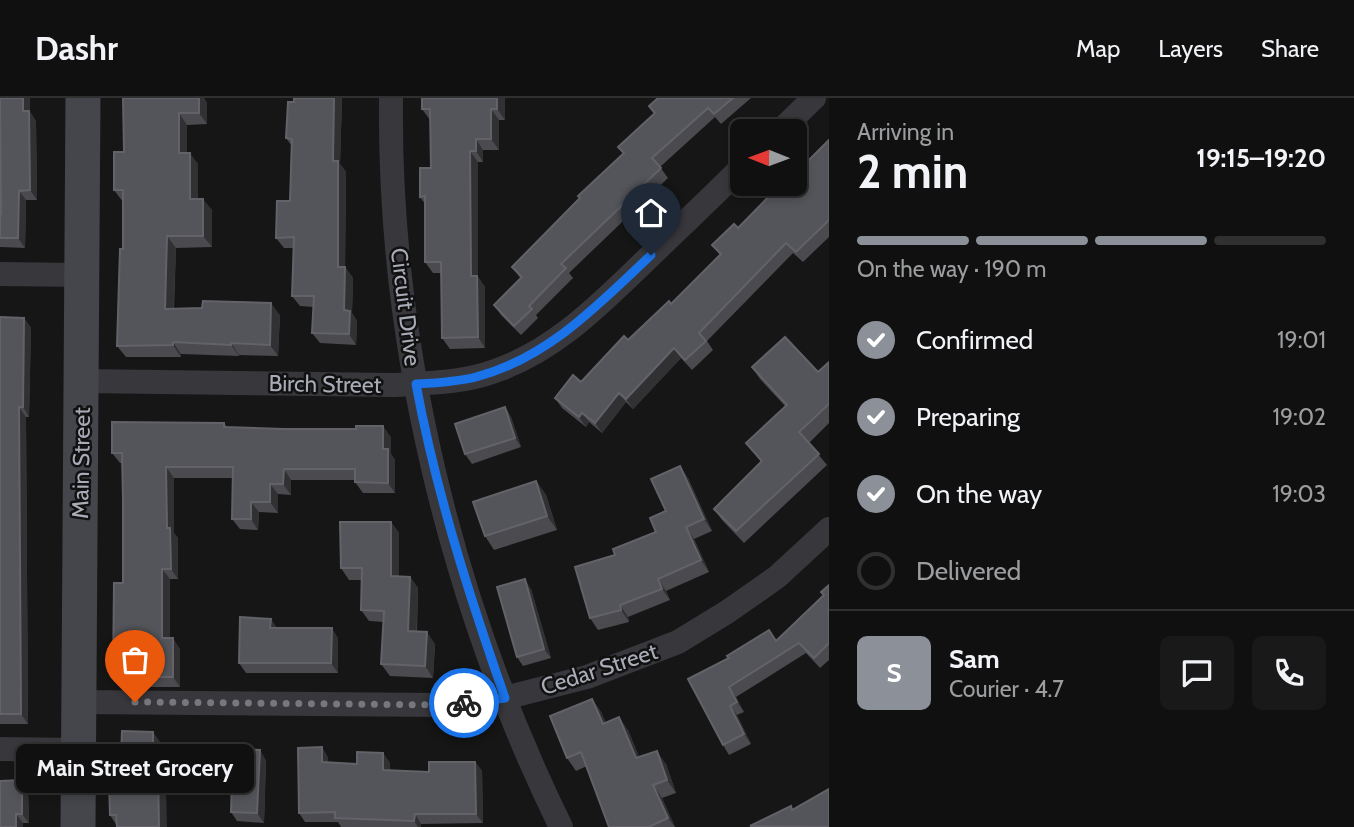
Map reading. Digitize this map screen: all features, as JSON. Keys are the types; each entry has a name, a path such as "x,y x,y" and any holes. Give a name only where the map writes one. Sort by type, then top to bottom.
{"street":[{"name":"Main Street","path":"78,827 83,98"},
{"name":"Circuit Drive","path":"391,98 399,262 416,384 445,512 475,614 505,698 561,827"},
{"path":"792,119 814,98"},
{"name":"Birch Street","path":"82,381 416,384 472,378 495,371 526,359 556,340 596,308 730,179"},
{"path":"0,274 82,275"},
{"name":"Cedar Street","path":"79,702 441,705 505,698 587,677 678,642 719,618 777,577 829,529"},
{"path":"0,749 79,750"}],"building":[{"path":"0,98 23,98 23,111 29,111 30,190 19,191 18,238 0,238"},
{"path":"123,98 199,98 199,113 179,113 179,153 190,153 190,199 203,199 203,236 167,236 165,309 202,308 203,301 271,303 270,345 173,342 173,345 117,346 120,249 123,249 123,190 114,190 114,152 124,152"},
{"path":"294,98 334,98 333,161 338,161 338,267 345,267 344,310 350,311 349,334 312,333 314,296 292,296 294,237 276,238 277,201 290,201 292,139 286,138 288,102 294,102"},
{"path":"422,98 497,98 497,109 491,109 491,139 476,139 476,151 470,151 471,276 477,276 478,337 442,338 441,262 425,262 425,196 420,197 420,168 431,168 430,109 422,109"},
{"path":"658,98 733,98 714,114 708,108 652,158 661,168 561,264 566,268 529,306 532,309 514,326 494,305 522,277 512,267 580,198 578,196 624,153 618,147 655,113 649,106"},
{"path":"829,140 829,220 796,252 786,243 699,333 706,341 685,360 674,348 626,399 619,393 595,423 582,413 579,417 555,398 573,375 581,382 624,336 628,340 669,301 671,304 721,254 712,245 734,224 738,228 769,196 807,196 807,162"},
{"path":"0,317 24,318 23,407 19,407 21,714 0,714"},
{"path":"785,337 818,372 829,362 829,404 799,432 819,454 736,531 714,509 762,461 746,443 787,405 752,367"},
{"path":"505,407 515,438 465,454 455,424"},
{"path":"112,422 224,423 224,427 284,429 356,429 356,426 383,426 383,449 388,449 388,483 355,482 355,469 284,469 283,484 270,484 270,502 251,502 251,519 232,519 233,467 166,467 171,569 162,569 162,638 173,638 173,677 113,677 114,583 123,583 123,500 122,453 112,453"},
{"path":"680,466 704,519 686,527 701,560 658,579 662,589 620,605 621,610 590,618 575,567 615,555 613,549 656,532 650,518 666,511 651,479"},
{"path":"536,481 547,516 485,536 473,502"},
{"path":"340,522 391,522 391,576 410,577 408,631 427,632 425,666 381,664 384,611 361,610 362,568 341,568"},
{"path":"525,579 544,649 517,657 497,587"},
{"path":"829,585 829,643 814,658 799,643 729,687 737,702 730,706 744,734 723,745 688,679 729,658 727,656 769,630 776,641 824,595 821,592"},
{"path":"240,617 271,619 270,628 332,628 331,663 239,663"},
{"path":"592,699 603,724 619,717 636,758 657,751 667,780 653,785 668,818 649,827 609,827 581,752 567,758 550,716"},
{"path":"122,731 153,732 153,743 166,744 165,772 158,772 159,827 117,827 116,815 110,815 109,782 120,782"},
{"path":"322,747 322,762 357,764 357,752 383,753 383,770 429,772 429,762 475,762 476,814 415,814 414,821 335,818 335,812 299,813 298,748"},
{"path":"233,749 260,750 257,813 231,812"},
{"path":"22,780 22,814 16,814 16,827 0,827 0,781"},
{"path":"829,789 829,827 750,826 791,806 792,810"}],"way so far":[{"path":"135,702 464,703"}],"place":[{"name":"Main Street Grocery","path":"135,702"}],"route":[{"path":"464,703 505,698 461,569 432,462 416,384 472,378 526,359 556,340 596,308 651,255"}]}
